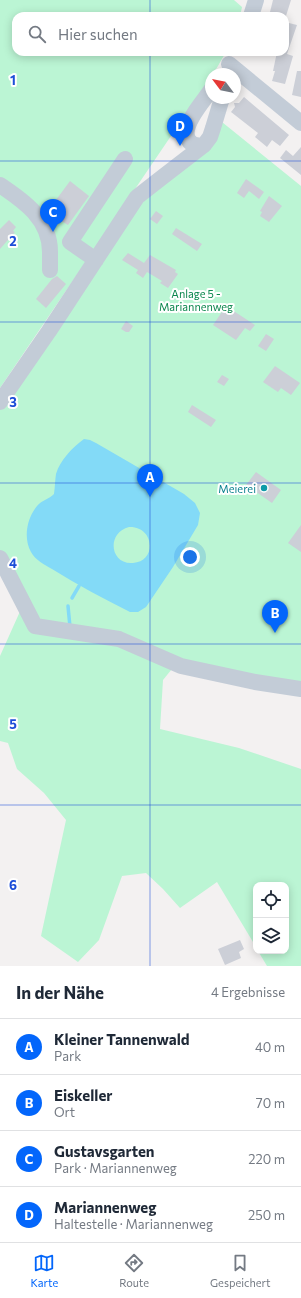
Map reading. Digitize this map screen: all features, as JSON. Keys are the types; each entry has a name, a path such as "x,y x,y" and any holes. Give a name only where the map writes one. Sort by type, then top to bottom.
{"street":[{"path":"252,12 256,0"},
{"path":"229,66 301,123"},
{"path":"204,145 198,146 192,144 186,133 190,122 205,99"},
{"path":"0,402 49,332 137,197 204,145 214,128 220,104"},
{"path":"96,260 70,242 125,159"},
{"path":"0,184 26,203 37,214 46,228 50,251 50,270"},
{"path":"0,558 36,626 119,639 181,666 255,682 301,689"}],"green space":[{"path":"0,0 234,0 242,7 241,12 12,12 12,56 224,56 217,68 205,68 205,86 0,388"},
{"name":"Anlage 5 - Mariannenweg","path":"217,118 301,186 301,686 176,664 163,680 160,729 239,748 301,769 301,966 267,966 260,954 289,954 289,882 253,882 253,942 217,882 180,908 146,873 122,876 99,940 78,962 41,936 66,820 44,793 17,769 8,743 0,741 0,656 22,607 37,624 0,551 0,409 137,197 204,145"}],"water":[{"path":"84,439 96,443 184,494 195,503 200,513 198,525 173,567 146,607 138,612 130,612 46,566 31,552 27,541 27,528 31,516 39,504 54,494 56,474 60,464 71,450","holes":["129,527 138,528 144,532 148,538 150,544 149,551 146,557 141,561 133,563 125,562 119,559 116,554 114,542 117,535 122,530"]}],"building":[{"path":"273,0 291,0 287,12 270,12"},
{"path":"289,23 297,25 289,48"},
{"path":"289,55 293,56 285,84 272,81 275,71 273,71 276,56 289,56"},
{"path":"297,71 301,71 301,97 292,95"},
{"path":"244,97 289,135 280,146 272,140 267,147 255,137 258,133 231,112 235,107 234,104 241,104 241,101"},
{"path":"301,147 301,175 280,158 286,150 293,156"},
{"path":"246,179 264,192 259,199 249,191 244,198 237,193"},
{"path":"70,181 89,196 68,225 48,213"},
{"path":"269,196 282,206 269,222 260,216 262,212 260,211"},
{"path":"156,211 163,216 157,224 150,219"},
{"path":"9,220 16,227 13,231 15,232 0,249 0,229"},
{"path":"176,228 202,244 197,251 172,234"},
{"path":"128,253 144,263 150,255 176,270 175,272 178,274 168,288 160,283 162,281 147,272 143,278 136,273 138,270 122,260"},
{"path":"57,276 66,284 46,308 36,299 52,279"},
{"path":"226,306 255,325 250,331 245,328 236,340 213,325"},
{"path":"126,321 133,326 129,332 121,329"},
{"path":"266,334 274,339 266,351 258,346"},
{"path":"275,366 300,383 291,395 281,388 278,392 263,382"},
{"path":"222,375 229,379 224,386 217,382"},
{"path":"192,405 216,420 211,427 188,412"},
{"name":"Meierei","path":"256,472 281,490 272,503 246,485"},
{"path":"301,525 301,552 288,543"},
{"path":"240,940 244,949 239,952 241,958 225,965 218,949"}],"waterway":[{"path":"72,598 79,586"},
{"path":"68,606 70,627"}],"place":[{"name":"Mariannenweg","path":"180,146"},
{"name":"Gustavsgarten","path":"53,232"},
{"name":"Meierei","path":"264,488"},
{"name":"Kleiner Tannenwald","path":"150,497"},
{"name":"Eiskeller","path":"275,633"}]}
